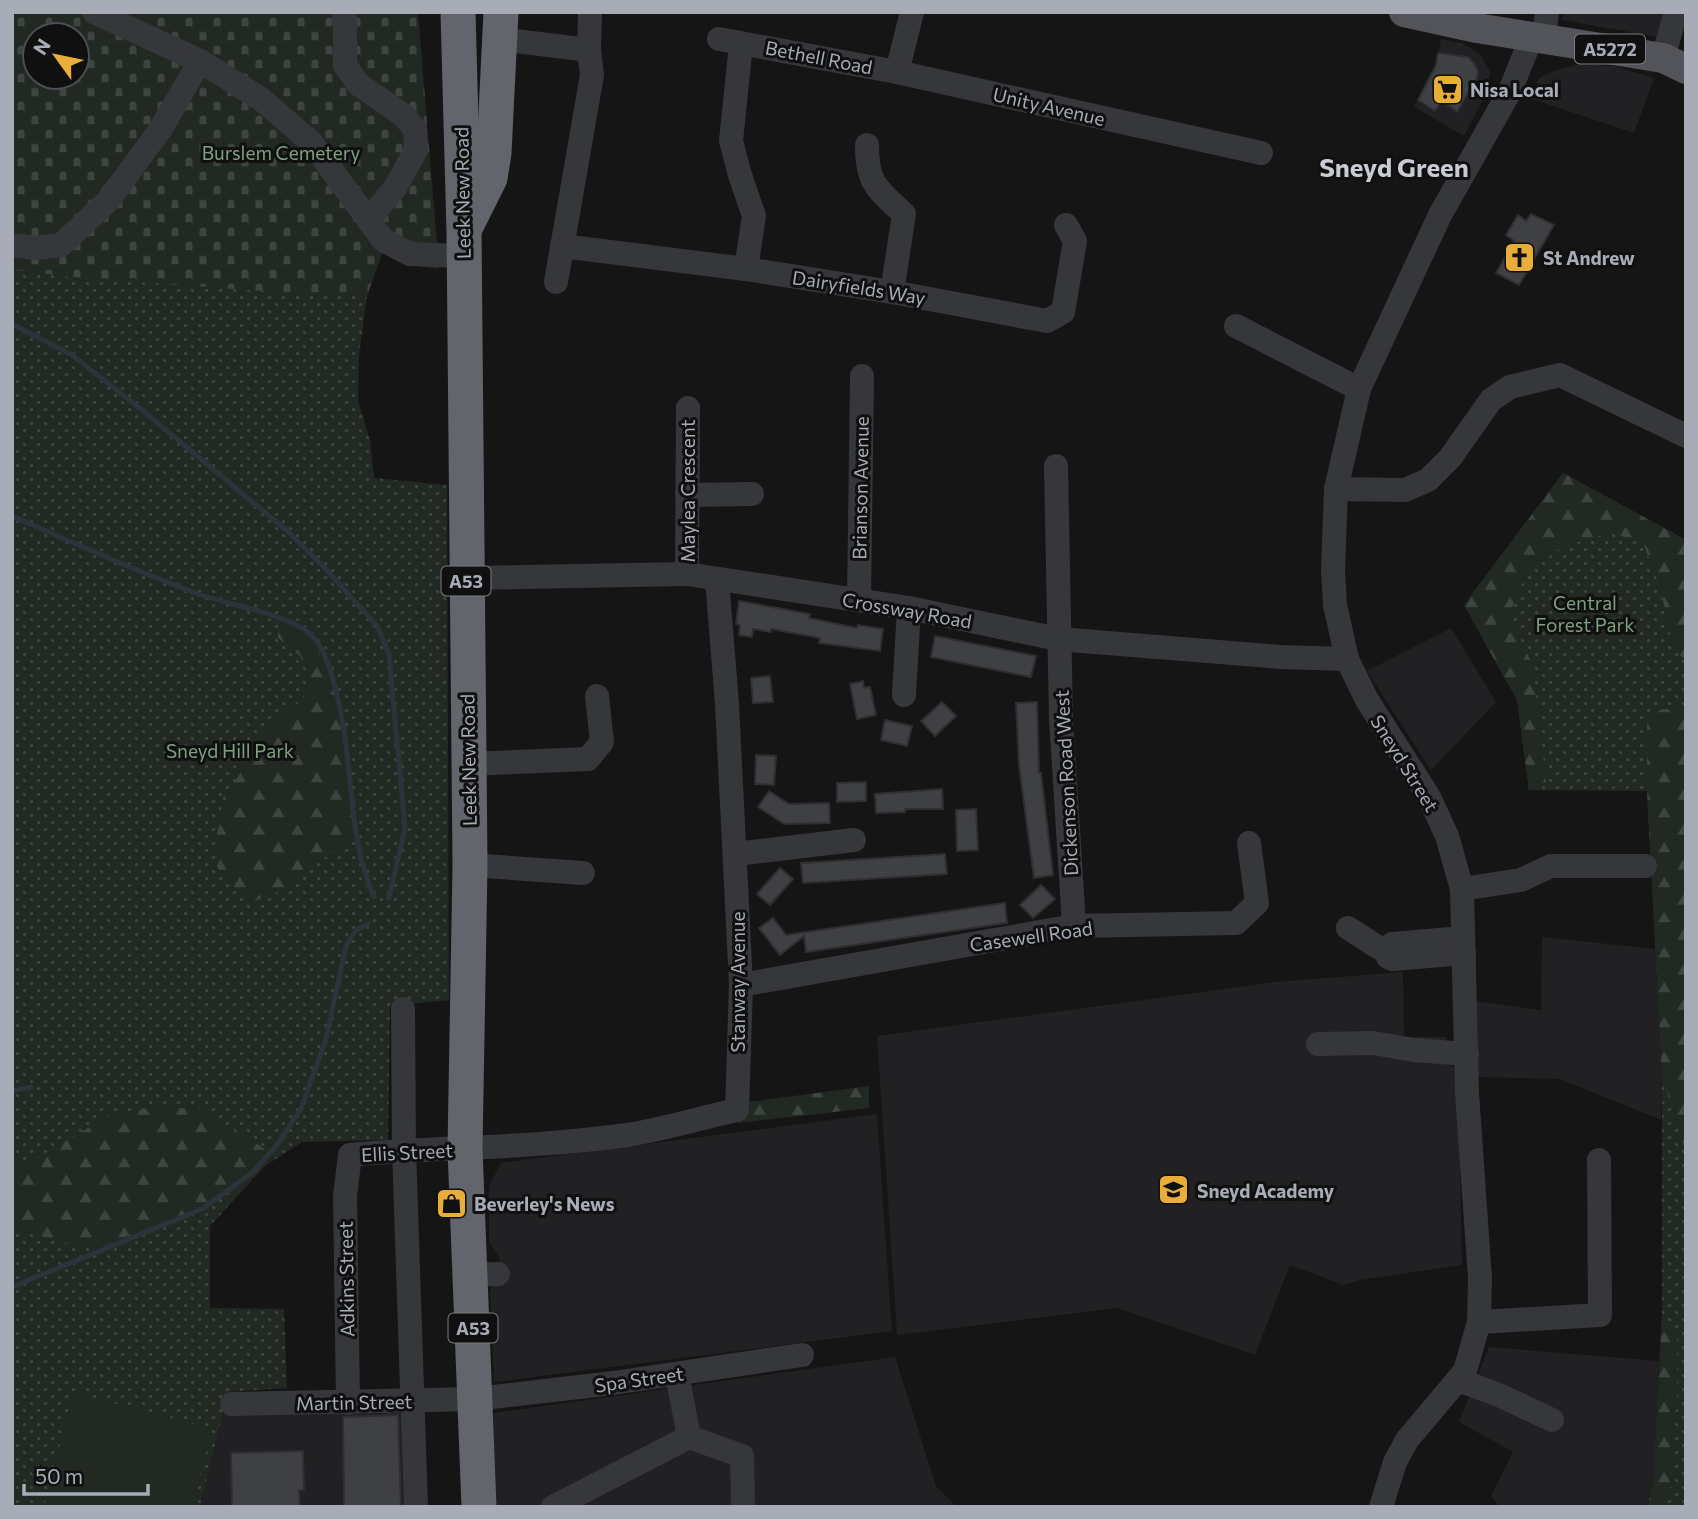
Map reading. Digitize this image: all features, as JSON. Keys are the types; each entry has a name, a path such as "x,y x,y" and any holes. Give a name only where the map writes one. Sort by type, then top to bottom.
{"highway":[{"name":"Leek New Road","path":"458,12 470,865 465,1149 484,1275 476,1399 479,1507"},
{"path":"463,244 490,178 494,153 500,26"}],"main road":[{"name":"A5272","path":"1404,12 1477,28 1541,29 1674,64"}],"street":[{"path":"94,12 200,61 261,99 311,142 383,240 410,254 463,244"},
{"path":"343,12 345,65 358,84 404,115 415,129 416,149 395,188 368,220"},
{"path":"556,282 592,75 589,50 590,12"},
{"path":"897,72 912,12"},
{"path":"1674,64 1676,12"},
{"path":"500,26 589,50"},
{"name":"Sneyd Street","path":"1381,1507 1395,1462 1407,1440 1465,1371 1479,1322 1480,1278 1467,1054 1462,889 1447,836 1429,797 1367,700 1347,659 1335,605 1333,570 1336,489 1359,390 1440,215 1510,91 1541,29"},
{"name":"Bethell Road","path":"746,269 754,216 731,141 730,41 897,72"},
{"path":"12,245 36,248 61,245 107,202 160,130 200,61"},
{"name":"Unity Avenue","path":"897,72 1261,153"},
{"path":"867,145 870,176 874,185 904,214 892,292"},
{"name":"Dairyfields Way","path":"562,246 746,269 892,292 1047,321 1063,312 1075,241 1066,225"},
{"path":"1236,326 1359,390"},
{"path":"1336,489 1405,489 1428,480 1450,458 1491,400 1510,387 1560,375 1686,436"},
{"name":"Brianson Avenue","path":"859,600 862,376"},
{"name":"Maylea Crescent","path":"687,574 688,408"},
{"name":"Dickenson Road West","path":"1056,466 1061,719 1074,926"},
{"path":"687,495 752,494"},
{"name":"Crossway Road","path":"466,578 687,574 909,608 1058,639 1280,657 1347,659"},
{"name":"Stanway Avenue","path":"465,1149 628,1135 737,1110 741,985 718,579"},
{"path":"904,695 909,608"},
{"path":"468,764 589,759 603,742 597,696"},
{"path":"735,854 854,840"},
{"name":"Casewell Road","path":"741,985 1074,926 1236,923 1257,903 1250,843"},
{"path":"470,865 583,873"},
{"path":"1462,889 1521,880 1550,866 1645,866"},
{"path":"1348,928 1379,948 1387,948 1392,944 1464,946"},
{"path":"403,1009 404,1150 416,1507"},
{"path":"1318,1044 1373,1043 1413,1050 1467,1054"},
{"name":"Ellis Street","path":"350,1154 465,1149"},
{"name":"Adkins Street","path":"348,1403 345,1196 350,1154"},
{"path":"1479,1322 1600,1314 1599,1160"},
{"name":"Spa Street","path":"476,1399 677,1374 802,1355"},
{"path":"677,1374 689,1437"},
{"path":"1458,1380 1499,1395 1552,1420"},
{"name":"Martin Street","path":"232,1404 476,1399"},
{"path":"553,1507 689,1437 742,1456 743,1507"}],"shaded area":[{"path":"1564,12 1665,12 1658,37 1562,20"},
{"path":"1441,39 1462,43 1480,54 1490,72 1488,90 1464,136 1414,107 1436,65"},
{"path":"1580,64 1615,66 1654,78 1634,133 1529,98 1539,78 1553,71"},
{"path":"1451,628 1496,702 1431,770 1367,671"},
{"path":"1542,937 1655,949 1662,1075 1661,1120 1560,1079 1477,1077 1475,1001 1541,1010"},
{"name":"Sneyd Academy","path":"1403,972 1404,1037 1447,1037 1447,1064 1458,1074 1462,1265 1360,1280 1340,1286 1341,1284 1290,1265 1255,1355 1117,1308 897,1335 877,1036 1275,982"},
{"path":"877,1114 892,1331 494,1382 490,1290 498,1274 500,1259 489,1242 489,1186 501,1163"},
{"path":"1489,1347 1659,1361 1653,1485 1647,1507 1500,1507 1491,1496 1513,1452 1459,1422"},
{"path":"895,1357 936,1486 957,1507 496,1507 493,1413"},
{"path":"407,1412 409,1507 200,1507 223,1413"}],"green space":[{"name":"Burslem Cemetery","path":"12,12 418,12 439,269 423,267 383,251 367,296 318,295 60,276 12,269"},
{"name":"Sneyd Hill Park","path":"12,269 60,276 367,296 359,355 358,400 370,440 374,478 447,485 449,1000 390,1006 388,1140 302,1142 265,1166 210,1226 210,1308 284,1309 287,1388 228,1392 200,1507 12,1507"},
{"name":"Central Forest Park","path":"1563,473 1686,540 1686,1507 1647,1507 1653,1485 1662,1314 1662,1075 1647,791 1529,790 1517,700 1464,605"},
{"path":"1563,473 1686,540 1686,660 1674,650 1660,587 1643,542 1610,533 1563,546 1526,574 1509,615 1533,666 1546,782 1529,790 1517,700 1464,605"},
{"path":"278,621 299,627 314,645 326,668 341,724 355,833 288,888 255,901 227,884 215,863 217,834 223,798 244,768 258,738 282,714 303,700 310,677 300,656 278,638"},
{"path":"1686,705 1686,1153 1662,1075 1647,790 1647,713"},
{"path":"869,1086 869,1108 737,1123 748,1102"},
{"path":"158,1107 201,1109 268,1151 242,1181 226,1193 189,1212 105,1245 78,1246 12,1228 12,1163 26,1165 113,1113"},
{"path":"1662,1314 1677,1337 1677,1399 1670,1492 1665,1507 1647,1507 1653,1485"},
{"path":"73,1393 212,1429 192,1507 44,1507"}],"building":[{"name":"Nisa Local","path":"1438,53 1468,57 1478,71 1477,78 1457,112 1442,101 1435,111 1418,100 1436,65"},
{"name":"St Andrew","path":"1531,214 1554,225 1519,285 1496,273 1514,241 1506,235 1518,215 1526,221"},
{"path":"739,601 810,614 809,618 857,628 858,625 883,629 880,651 819,643 820,638 771,629 771,632 753,629 752,637 739,635 740,625 736,624"},
{"path":"935,636 1036,656 1031,677 931,657"},
{"path":"770,676 773,702 753,703 751,678"},
{"path":"863,681 864,688 870,687 876,715 857,719 850,684"},
{"path":"942,702 956,716 935,736 921,721"},
{"path":"1037,702 1039,773 1053,875 1034,878 1019,765 1016,703"},
{"path":"885,720 912,726 907,746 881,740"},
{"path":"756,755 776,756 774,785 755,784"},
{"path":"866,782 866,801 837,802 837,783"},
{"path":"942,789 943,809 905,809 905,812 876,813 875,794"},
{"path":"769,791 789,804 829,803 830,823 784,824 758,807"},
{"path":"976,809 978,850 957,851 956,810"},
{"path":"945,854 947,874 803,883 801,863"},
{"path":"780,868 793,879 770,905 757,894"},
{"path":"1041,885 1055,899 1033,918 1020,905"},
{"path":"1005,903 1007,923 806,952 804,936 780,955 759,928 773,918 786,935"},
{"path":"398,1415 401,1507 344,1507 343,1417"},
{"path":"303,1451 304,1490 299,1490 300,1507 232,1507 231,1453"}],"waterway":[{"path":"12,324 72,355 142,410 286,530 324,567 377,626 389,654 405,828 389,898"},
{"path":"12,516 174,585 297,625 315,638 329,665 337,695 344,728 359,850 374,897"},
{"path":"12,1287 202,1209 253,1172 277,1145 301,1109 326,1039 346,946 356,930 368,924"},
{"path":"12,1091 31,1087"}],"place":[{"name":"Nisa Local","path":"1447,89"},
{"name":"St Andrew","path":"1520,257"},
{"name":"Sneyd Academy","path":"1174,1190"},
{"name":"Beverley's News","path":"451,1203"}],"district":[{"name":"Sneyd Green","path":"1394,166"}]}
